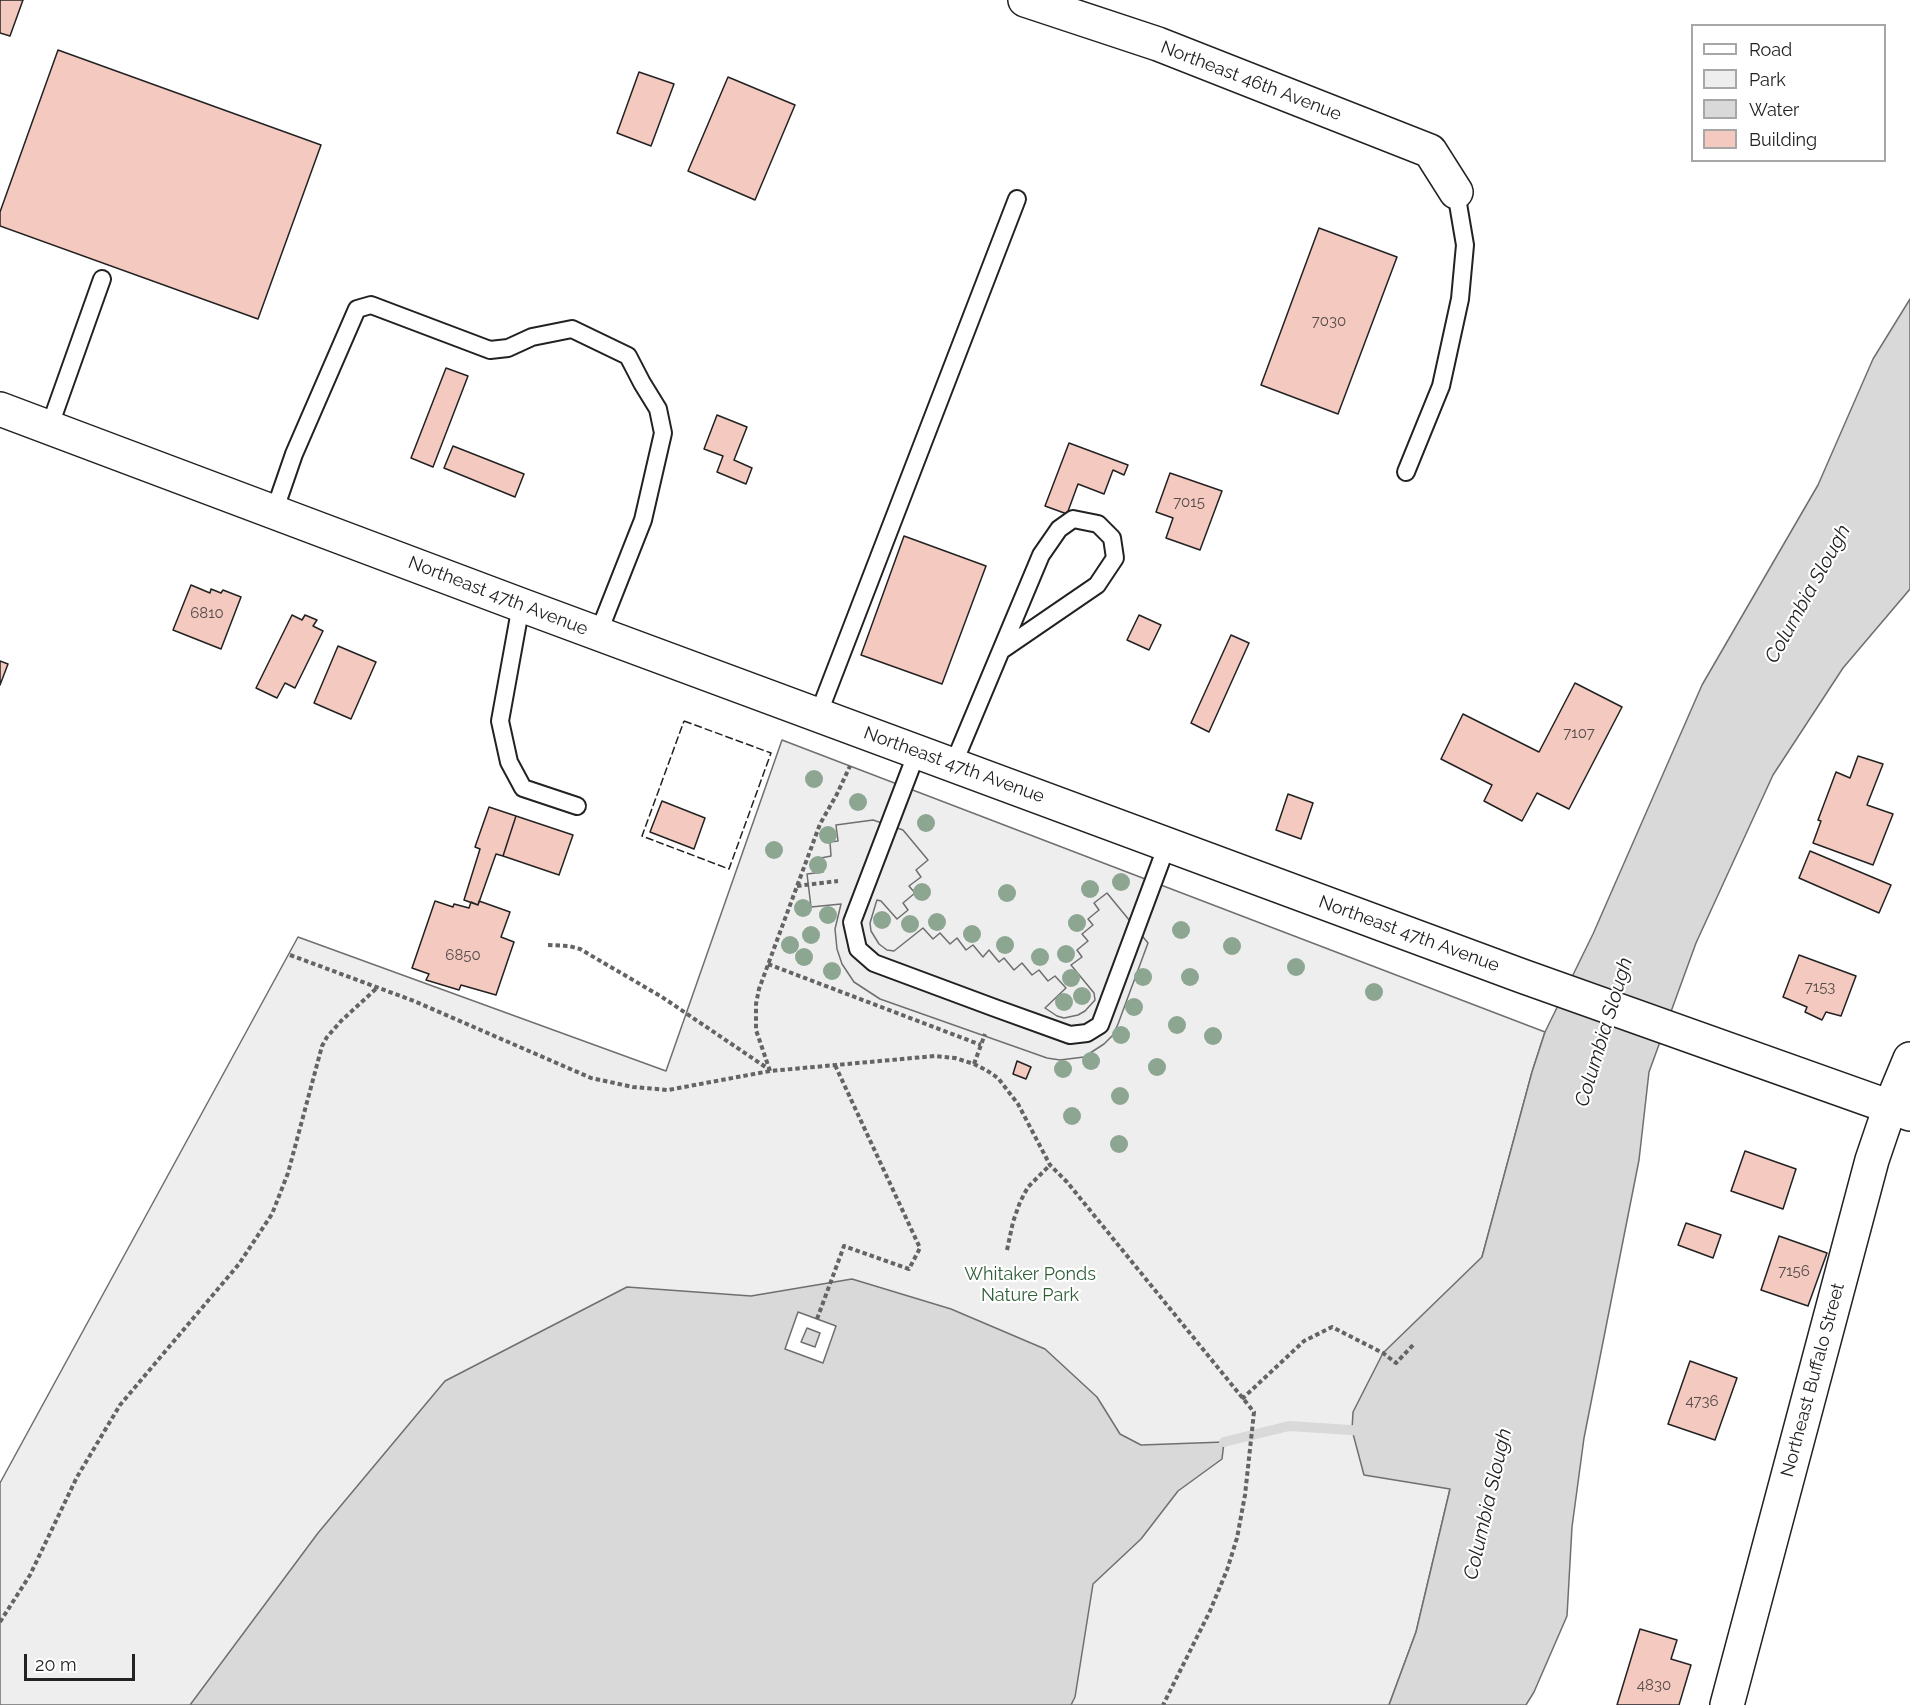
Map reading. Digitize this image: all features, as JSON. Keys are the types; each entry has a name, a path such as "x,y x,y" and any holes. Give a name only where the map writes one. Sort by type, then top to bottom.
{"street":[{"name":"Northeast 46th Avenue","path":"1025,0 1158,44 1430,151 1456,192"},
{"name":"Northeast 47th Avenue","path":"0,409 598,634 1522,976 1900,1110"},
{"name":"Northeast Buffalo Street","path":"1728,1705 1872,1160 1900,1110 1910,1059"}],"lane":[{"path":"1406,472 1441,386 1460,299 1465,245 1456,192"},
{"path":"818,715 1017,199"},
{"path":"49,428 102,279"},
{"path":"274,512 294,454 357,309 371,305 489,350 508,348 532,337 572,329 628,356 658,409 663,433 643,520 598,634"},
{"path":"953,765 1041,555 1059,529 1073,519 1098,524 1112,538 1115,558 1097,585 1002,650"},
{"path":"521,605 500,721 509,762 523,788 577,806"},
{"path":"916,752 852,922 858,949 874,963 1070,1035 1087,1033 1100,1025 1167,845"}],"path":[{"path":"770,1071 756,1030 756,1004 768,964 820,824 846,777 862,732"},
{"path":"797,886 869,877"},
{"path":"548,945 580,949 662,997 770,1071"},
{"path":"290,955 378,987 591,1078 633,1087 668,1090 770,1071 936,1056 955,1058 986,1070 998,1078 1018,1104 1050,1165 1067,1182 1254,1412 1238,1538 1210,1611 1163,1705"},
{"path":"768,964 981,1045"},
{"path":"0,1622 30,1575 77,1477 120,1405 239,1264 272,1214 288,1173 322,1046 341,1021 378,987"},
{"path":"817,1319 844,1246 909,1269 920,1248 834,1065"},
{"path":"1007,1250 1020,1202 1029,1187 1050,1165"},
{"path":"1242,1399 1304,1341 1332,1327 1383,1353 1396,1364 1414,1344"}],"green space":[{"name":"Whitaker Ponds Nature Park","path":"782,740 1545,1032 1482,1257 1450,1489 1416,1632 1389,1705 0,1705 0,1483 298,937 666,1071"}],"shaded area":[{"path":"873,820 903,830 928,860 916,870 921,877 909,886 915,893 903,903 908,910 897,919 881,901 877,900 870,923 871,931 879,944 887,950 894,951 923,928 933,939 940,933 950,944 957,938 966,950 973,945 983,957 989,950 999,962 1004,958 1014,970 1022,963 1032,975 1039,970 1048,981 1055,976 1066,988 1045,1008 1057,1016 1064,1018 1078,1015 1095,1000 1094,993 1071,965 1082,957 1077,950 1088,941 1082,934 1093,925 1088,919 1099,910 1094,903 1107,893 1148,943 1113,1035 1084,1057 1060,1060 1047,1058 880,999 854,982 842,964 837,949 835,929 841,904 811,907 807,874 823,872 821,858 831,856 830,842 838,841 836,825"}],"water":[{"name":"Columbia Slough","path":"1910,299 1910,589 1843,668 1773,775 1696,943 1649,1072 1639,1160 1584,1438 1572,1527 1567,1616 1534,1692 1526,1705 1389,1705 1416,1632 1450,1489 1364,1475 1352,1430 1353,1412 1383,1353 1482,1257 1545,1032 1593,934 1702,685 1818,485 1873,359"},
{"path":"852,1279 951,1309 1045,1349 1097,1397 1120,1434 1141,1445 1224,1442 1222,1459 1178,1491 1141,1539 1093,1584 1075,1697 1071,1705 190,1705 318,1533 445,1381 627,1287 751,1296"}],"pier":[{"path":"798,1312 836,1326 823,1363 785,1349","holes":["807,1328 820,1333 815,1347 801,1342"]}],"building":[{"path":"0,0 23,0 10,36 0,33"},
{"path":"58,50 321,145 258,319 0,226 0,212"},
{"path":"639,72 674,84 651,146 617,133"},
{"path":"728,77 795,105 755,200 688,171"},
{"path":"1319,228 1397,257 1338,414 1261,385"},
{"path":"446,368 468,376 433,467 411,458"},
{"path":"717,415 747,427 734,460 752,468 746,484 717,472 723,456 704,449"},
{"path":"1069,443 1128,465 1124,475 1113,470 1104,494 1078,484 1067,514 1045,506"},
{"path":"453,446 524,474 515,497 444,468"},
{"path":"1170,473 1222,491 1200,550 1166,538 1173,518 1156,512"},
{"path":"904,536 986,566 942,684 861,655"},
{"path":"191,585 210,593 211,589 221,593 223,590 241,597 221,649 173,630"},
{"path":"292,615 302,620 305,615 317,620 313,626 323,631 295,688 285,683 277,698 256,688"},
{"path":"1139,615 1161,625 1149,650 1127,640"},
{"path":"1231,635 1249,643 1209,732 1191,723"},
{"path":"338,646 376,662 351,719 314,703"},
{"path":"0,661 8,664 0,685"},
{"path":"1575,683 1622,707 1569,809 1537,793 1522,821 1484,801 1492,785 1441,759 1463,714 1539,752"},
{"path":"1858,756 1883,764 1867,805 1893,814 1873,865 1813,843 1821,821 1818,820 1836,772 1850,778"},
{"path":"1288,794 1313,803 1301,839 1276,830"},
{"path":"662,801 705,818 694,849 650,832"},
{"path":"489,807 516,816 503,856 496,854 478,905 464,900 480,849 475,847"},
{"path":"516,816 573,835 559,875 503,856"},
{"path":"1810,851 1891,885 1879,913 1799,878"},
{"path":"435,901 453,907 454,904 469,908 471,902 478,905 479,901 510,912 501,937 514,942 496,995 461,985 459,990 426,980 429,974 412,968"},
{"path":"1799,955 1856,976 1841,1016 1826,1012 1822,1020 1805,1012 1807,1007 1783,997"},
{"path":"1017,1061 1031,1067 1026,1079 1013,1074"},
{"path":"1745,1151 1796,1169 1783,1209 1731,1191"},
{"path":"1686,1223 1721,1235 1713,1258 1678,1245"},
{"path":"1779,1236 1827,1253 1808,1306 1761,1290"},
{"path":"1690,1361 1737,1378 1715,1440 1668,1424"},
{"path":"1640,1629 1677,1640 1671,1659 1691,1665 1679,1705 1617,1705"}],"waterway":[{"path":"1224,1442 1289,1426 1365,1431"}],"fence":[{"path":"684,721 771,753 729,869 642,836 684,721"}]}
